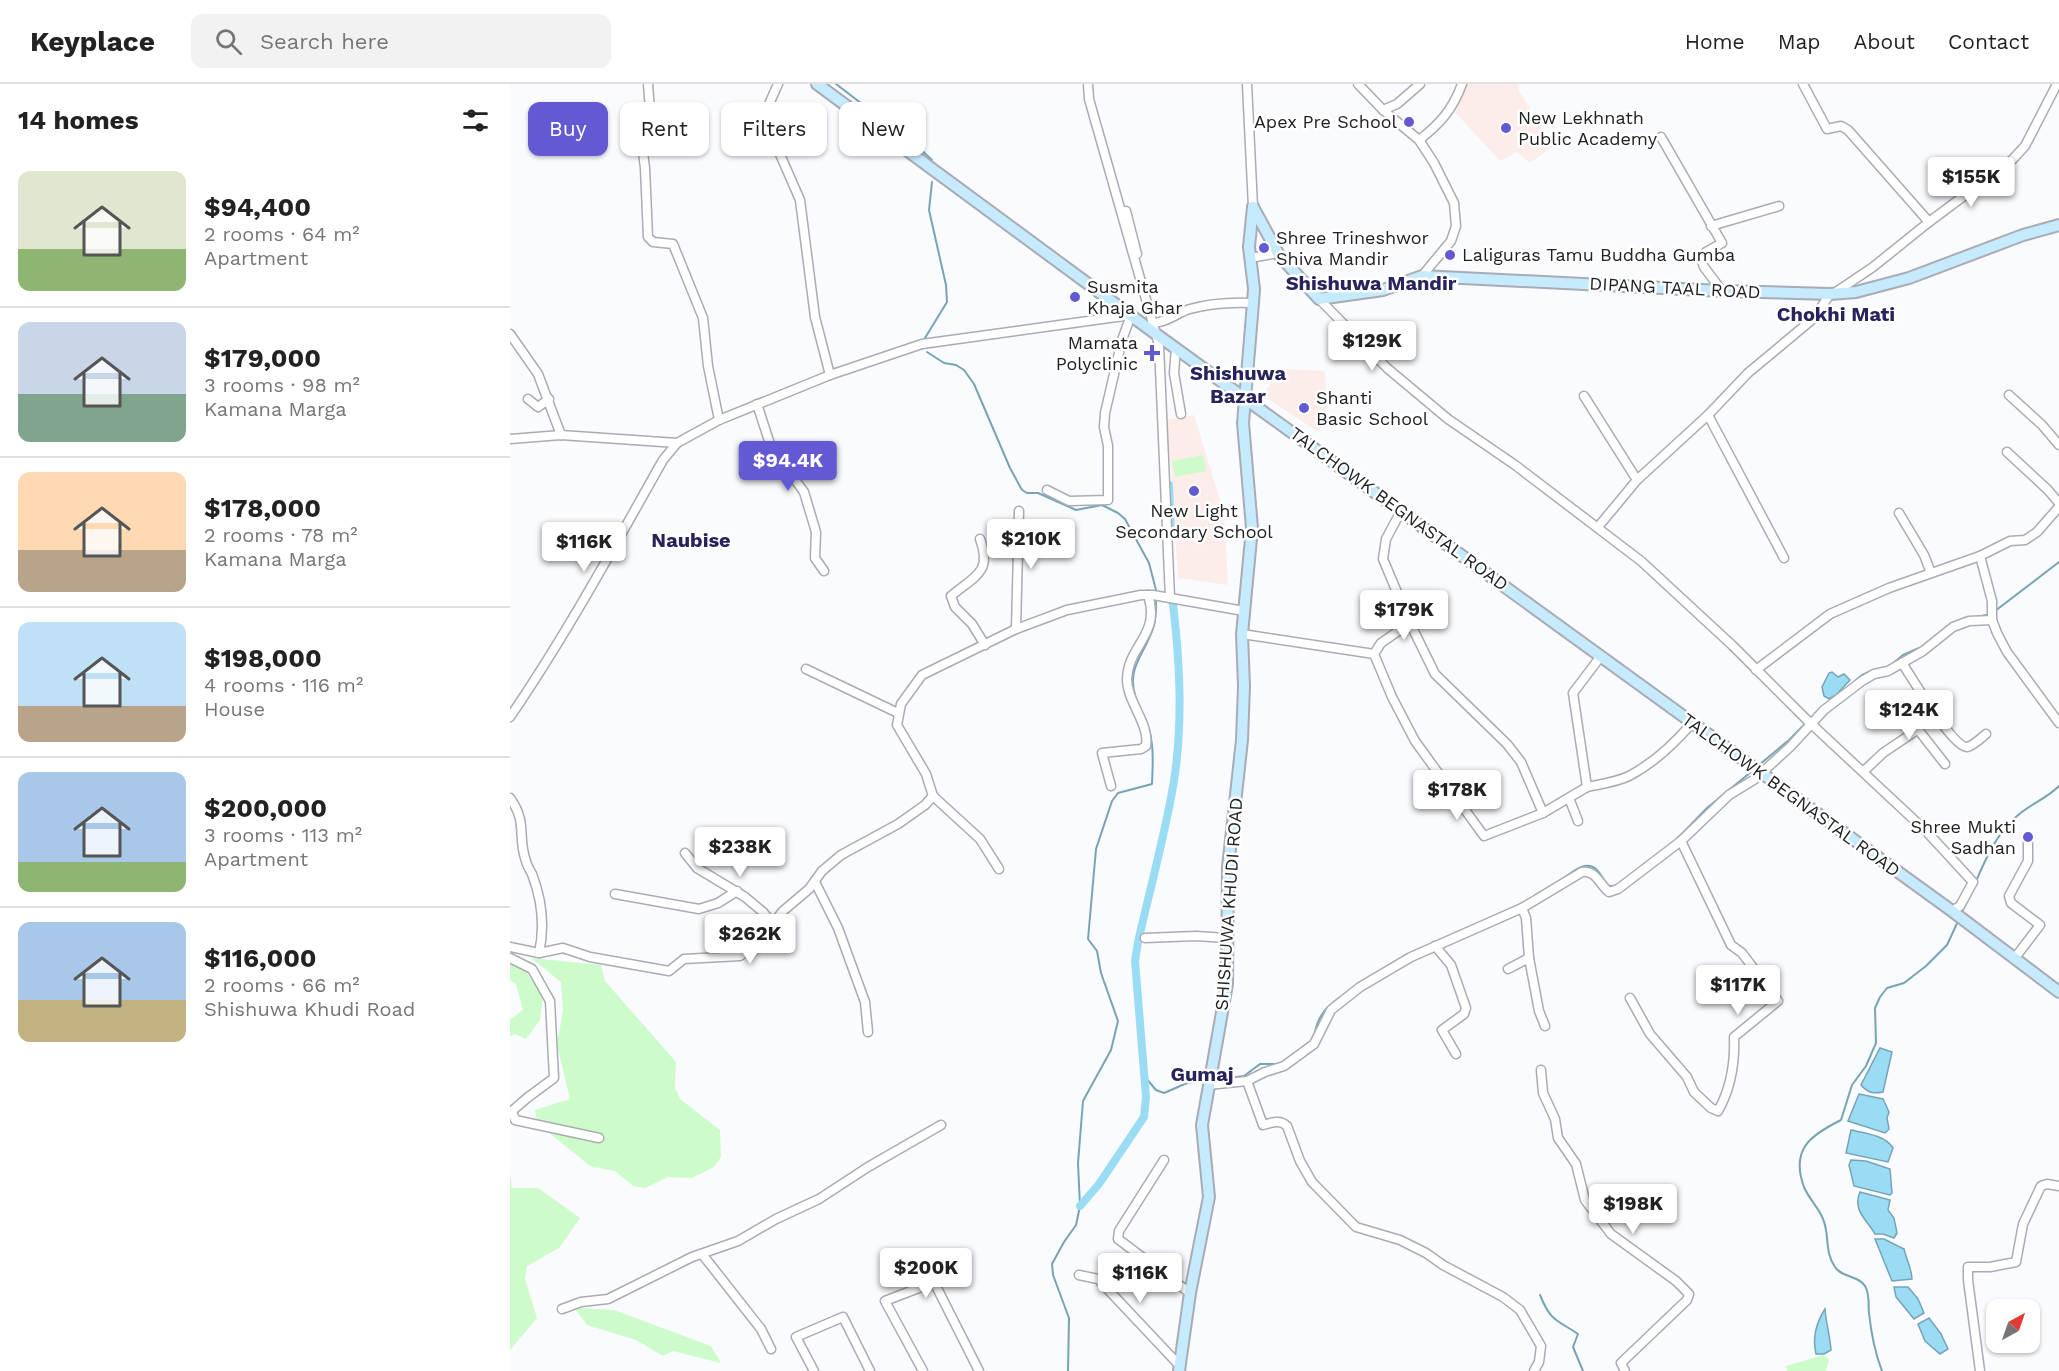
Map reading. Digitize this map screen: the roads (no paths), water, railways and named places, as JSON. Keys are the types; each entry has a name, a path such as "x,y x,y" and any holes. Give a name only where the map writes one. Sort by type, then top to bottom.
{"main road":[{"name":"TALCHOWK BEGNASTAL ROAD","path":"817,84 1159,336 1964,919 2014,959"},
{"path":"1253,207 1278,253 1319,300"},
{"name":"SHISHUWA KHUDI ROAD","path":"1180,1368 1190,1293 1209,1197 1202,1125 1227,984 1228,867 1242,740 1244,686 1242,634 1252,528 1243,423 1254,289 1249,247 1253,207"},
{"name":"DIPANG TAAL ROAD","path":"1319,300 1383,290 1422,276 1722,291 1856,292 1909,278 2023,235 2059,225"},
{"path":"2014,959 2059,992"}],"street":[{"path":"648,84 650,110 642,145 648,237 653,242 673,244 695,296 705,326 708,366 719,420"},
{"path":"778,84 766,111 772,136 800,200 815,317 830,375"},
{"path":"1088,84 1089,99 1128,243 1159,336"},
{"path":"1094,84 1094,96 1138,259 1159,322 1170,598"},
{"path":"1247,84 1253,207"},
{"path":"1358,84 1383,110 1419,140 1434,163 1454,203 1456,226 1451,241 1422,276"},
{"path":"1383,110 1397,104 1420,84"},
{"path":"1419,140 1455,103 1462,84"},
{"path":"1803,84 1827,129 1841,126 1848,130 1929,222"},
{"path":"1598,528 1637,480 1708,415 1748,373 1814,318 1833,293 1873,267 2012,160 2025,146 2057,84"},
{"path":"1661,137 1722,243 1706,252 1701,258 1704,267 1722,291"},
{"path":"1711,226 1779,206"},
{"path":"1250,258 1278,253"},
{"path":"1319,300 1387,368 1448,419 1515,465 1641,561 1733,646 1808,721 1864,771 1926,831 1973,882 1960,906 1952,911"},
{"path":"1159,322 1190,309 1208,305 1226,302 1253,303"},
{"path":"510,717 582,602 663,460 677,443 719,420 757,404 830,375 922,344 1131,315 1122,340 1105,413 1104,427 1108,446 1108,500 1069,501 1047,490"},
{"path":"510,334 538,374 561,435"},
{"path":"1176,348 1174,373 1181,414"},
{"path":"2009,395 2042,425 2059,445"},
{"path":"1584,396 1637,480"},
{"path":"528,399 538,407 549,399"},
{"path":"757,404 771,447 804,492 816,532 815,558 824,571"},
{"path":"1708,415 1784,558"},
{"path":"510,439 561,435 677,443"},
{"path":"2007,452 2059,503"},
{"path":"1756,670 1830,614 1888,588 1980,556 2010,541 2025,540 2037,532 2059,507"},
{"path":"1016,629 1019,511"},
{"path":"1401,511 1386,538 1383,559 1410,623 1435,674 1508,744 1521,762 1543,813"},
{"path":"1899,513 1924,555 1931,573"},
{"path":"980,539 984,551 981,573 951,596 955,607 972,624 985,645"},
{"path":"1980,556 1997,633 2007,652 2059,723"},
{"path":"1111,786 1102,753 1141,749 1146,746 1147,742 1143,726 1130,697 1127,677 1135,652 1145,637 1151,619 1148,595"},
{"path":"999,869 980,839 933,796 926,774 898,729 898,713 901,704 922,675 1016,629 1067,610 1148,595 1244,611"},
{"path":"1208,1085 1247,1081 1284,1066 1309,1049 1320,1036 1331,1010 1360,987 1411,957 1522,908 1585,871 1592,873 1606,889 1614,892 1681,842 1729,795 1755,779 1791,746 1808,721 1867,677 1888,671 1923,651 1953,627 1993,614"},
{"path":"1374,654 1380,643 1410,623"},
{"path":"1242,634 1374,654"},
{"path":"1374,654 1392,698 1415,741 1484,836 1543,813 1587,787 1628,776 1658,756 1682,736 1692,723"},
{"path":"1587,787 1573,693 1601,656"},
{"path":"1902,663 1955,740 1963,747 1969,747 1986,734"},
{"path":"806,669 898,713"},
{"path":"1895,700 1945,764"},
{"path":"1864,771 1883,753 1917,730"},
{"path":"510,947 540,953 563,948 590,957 669,971 684,959 740,956 759,941 772,923 815,882 822,871 841,855 897,824 925,805 933,796"},
{"path":"510,798 519,811 525,860 532,875 542,914 540,953"},
{"path":"1569,798 1578,821"},
{"path":"1630,998 1650,1034 1687,1077 1694,1092 1711,1108 1718,1111 1730,1082 1735,1058 1734,1037 1778,1001 1742,953 1731,945 1681,842"},
{"path":"2014,959 2040,925 2011,903 2009,896 2028,861 2028,842"},
{"path":"685,853 697,868 737,891 763,912 772,923"},
{"path":"815,882 838,928 865,1002 868,1032"},
{"path":"615,894 699,909 718,903 737,891"},
{"path":"1522,908 1526,918 1539,1011 1545,1026"},
{"path":"1145,938 1196,936 1226,938"},
{"path":"1436,946 1451,965 1466,1008 1464,1014 1442,1030 1456,1054"},
{"path":"510,958 532,969 550,1001 555,1060 554,1078 512,1111 515,1120 599,1138"},
{"path":"1508,969 1530,958"},
{"path":"1541,1070 1543,1093 1555,1119 1558,1138 1576,1164 1585,1200 1611,1234 1676,1281 1689,1294 1687,1300 1621,1363 1626,1371"},
{"path":"1247,1081 1263,1125 1283,1122 1287,1126 1300,1161 1312,1182 1356,1227 1400,1240 1426,1253 1443,1265 1503,1297 1520,1310 1541,1346 1539,1362 1534,1371"},
{"path":"562,1309 580,1302 608,1299 702,1254 738,1241 776,1219 819,1199 878,1161 941,1125"},
{"path":"1164,1160 1119,1231 1118,1239 1190,1293"},
{"path":"1980,1371 1968,1267 1990,1267 2016,1262 2023,1224 2041,1186 2047,1184 2059,1186"},
{"path":"702,1254 761,1329 771,1349"},
{"path":"1079,1275 1098,1279 1180,1368"},
{"path":"923,1371 885,1301 934,1282 979,1371"},
{"path":"814,1371 796,1337 843,1317 870,1371"}],"water":[{"path":"1832,672 1838,677 1844,674 1850,680 1829,699 1824,696 1822,687 1829,673"},
{"path":"1880,1048 1892,1052 1883,1092 1873,1093 1861,1085"},
{"path":"1859,1094 1883,1099 1889,1112 1887,1118 1889,1129 1885,1133 1848,1121"},
{"path":"1851,1130 1885,1140 1893,1148 1888,1162 1846,1153"},
{"path":"1851,1160 1866,1161 1890,1169 1892,1193 1890,1195 1854,1186 1849,1165"},
{"path":"1860,1192 1890,1200 1888,1210 1894,1218 1897,1233 1894,1238 1875,1234 1859,1210"},
{"path":"1875,1239 1884,1239 1904,1249 1912,1279 1892,1281"},
{"path":"1894,1287 1908,1287 1918,1299 1924,1313 1914,1319 1896,1297"},
{"path":"1825,1309 1831,1350 1824,1354 1816,1354 1814,1342 1816,1330"},
{"path":"1929,1318 1941,1334 1948,1349 1940,1354 1925,1341 1918,1324"}],"waterway":[{"path":"836,84 932,160"},
{"path":"925,338 947,302 946,285 929,210 932,182"},
{"path":"927,352 944,363 956,365 964,370 974,384 1010,468 1022,490 1027,493 1038,493 1076,510 1102,505 1118,513 1125,519 1149,563 1156,590"},
{"path":"1169,485 1171,535"},
{"path":"1995,611 2059,562"},
{"path":"1138,704 1134,691 1134,671 1154,625 1156,602"},
{"path":"1080,1206 1099,1184 1144,1117 1146,1097 1135,961 1166,821 1177,759 1180,693 1173,604"},
{"path":"1936,636 1955,622 1990,614"},
{"path":"1891,665 1903,655 1919,648"},
{"path":"1856,680 1871,671"},
{"path":"1068,1371 1069,1318 1053,1275 1052,1264 1076,1225 1080,1206 1078,1163 1083,1101 1111,1050 1118,1021 1101,973 1097,951 1088,939 1096,849 1112,801 1118,793 1152,784 1151,740 1143,714"},
{"path":"1759,765 1806,723"},
{"path":"1676,840 1707,808 1751,772"},
{"path":"1961,914 1991,849 2007,826 2027,808 2059,786"},
{"path":"1561,880 1578,868 1592,866 1609,886 1614,886"},
{"path":"1882,1371 1872,1335 1867,1289 1862,1282 1838,1271 1835,1267 1828,1249 1825,1225 1804,1187 1800,1174 1800,1163 1802,1153 1812,1138 1841,1120 1852,1085 1866,1066 1876,1043 1875,1008 1880,997 1887,988 1904,983 1926,966 1947,945 1959,919"},
{"path":"1412,952 1427,946"},
{"path":"1363,981 1407,954"},
{"path":"1315,1034 1322,1015 1330,1005 1346,993"},
{"path":"1215,1080 1244,1076 1260,1064 1279,1064"},
{"path":"1145,1077 1156,1090 1164,1093 1187,1083 1203,1081"},
{"path":"1540,1295 1551,1315 1578,1334 1573,1347 1583,1371"}],"place":[{"name":"Apex Pre School","path":"1409,122"},
{"name":"New Lekhnath Public Academy","path":"1506,128"},
{"name":"Shree Trineshwor Shiva Mandir","path":"1264,248"},
{"name":"Laliguras Tamu Buddha Gumba","path":"1450,255"},
{"name":"Susmita Khaja Ghar","path":"1075,297"},
{"name":"Mamata Polyclinic","path":"1152,353"},
{"name":"Shanti Basic School","path":"1304,408"},
{"name":"New Light Secondary School","path":"1194,491"},
{"name":"Shree Mukti Sadhan","path":"2028,837"}],"district":[{"name":"Shishuwa Mandir","path":"1371,283"},
{"name":"Chokhi Mati","path":"1836,314"},
{"name":"Shishuwa Bazar","path":"1238,384"},
{"name":"Naubise","path":"691,540"},
{"name":"Gumaj","path":"1202,1074"}]}
